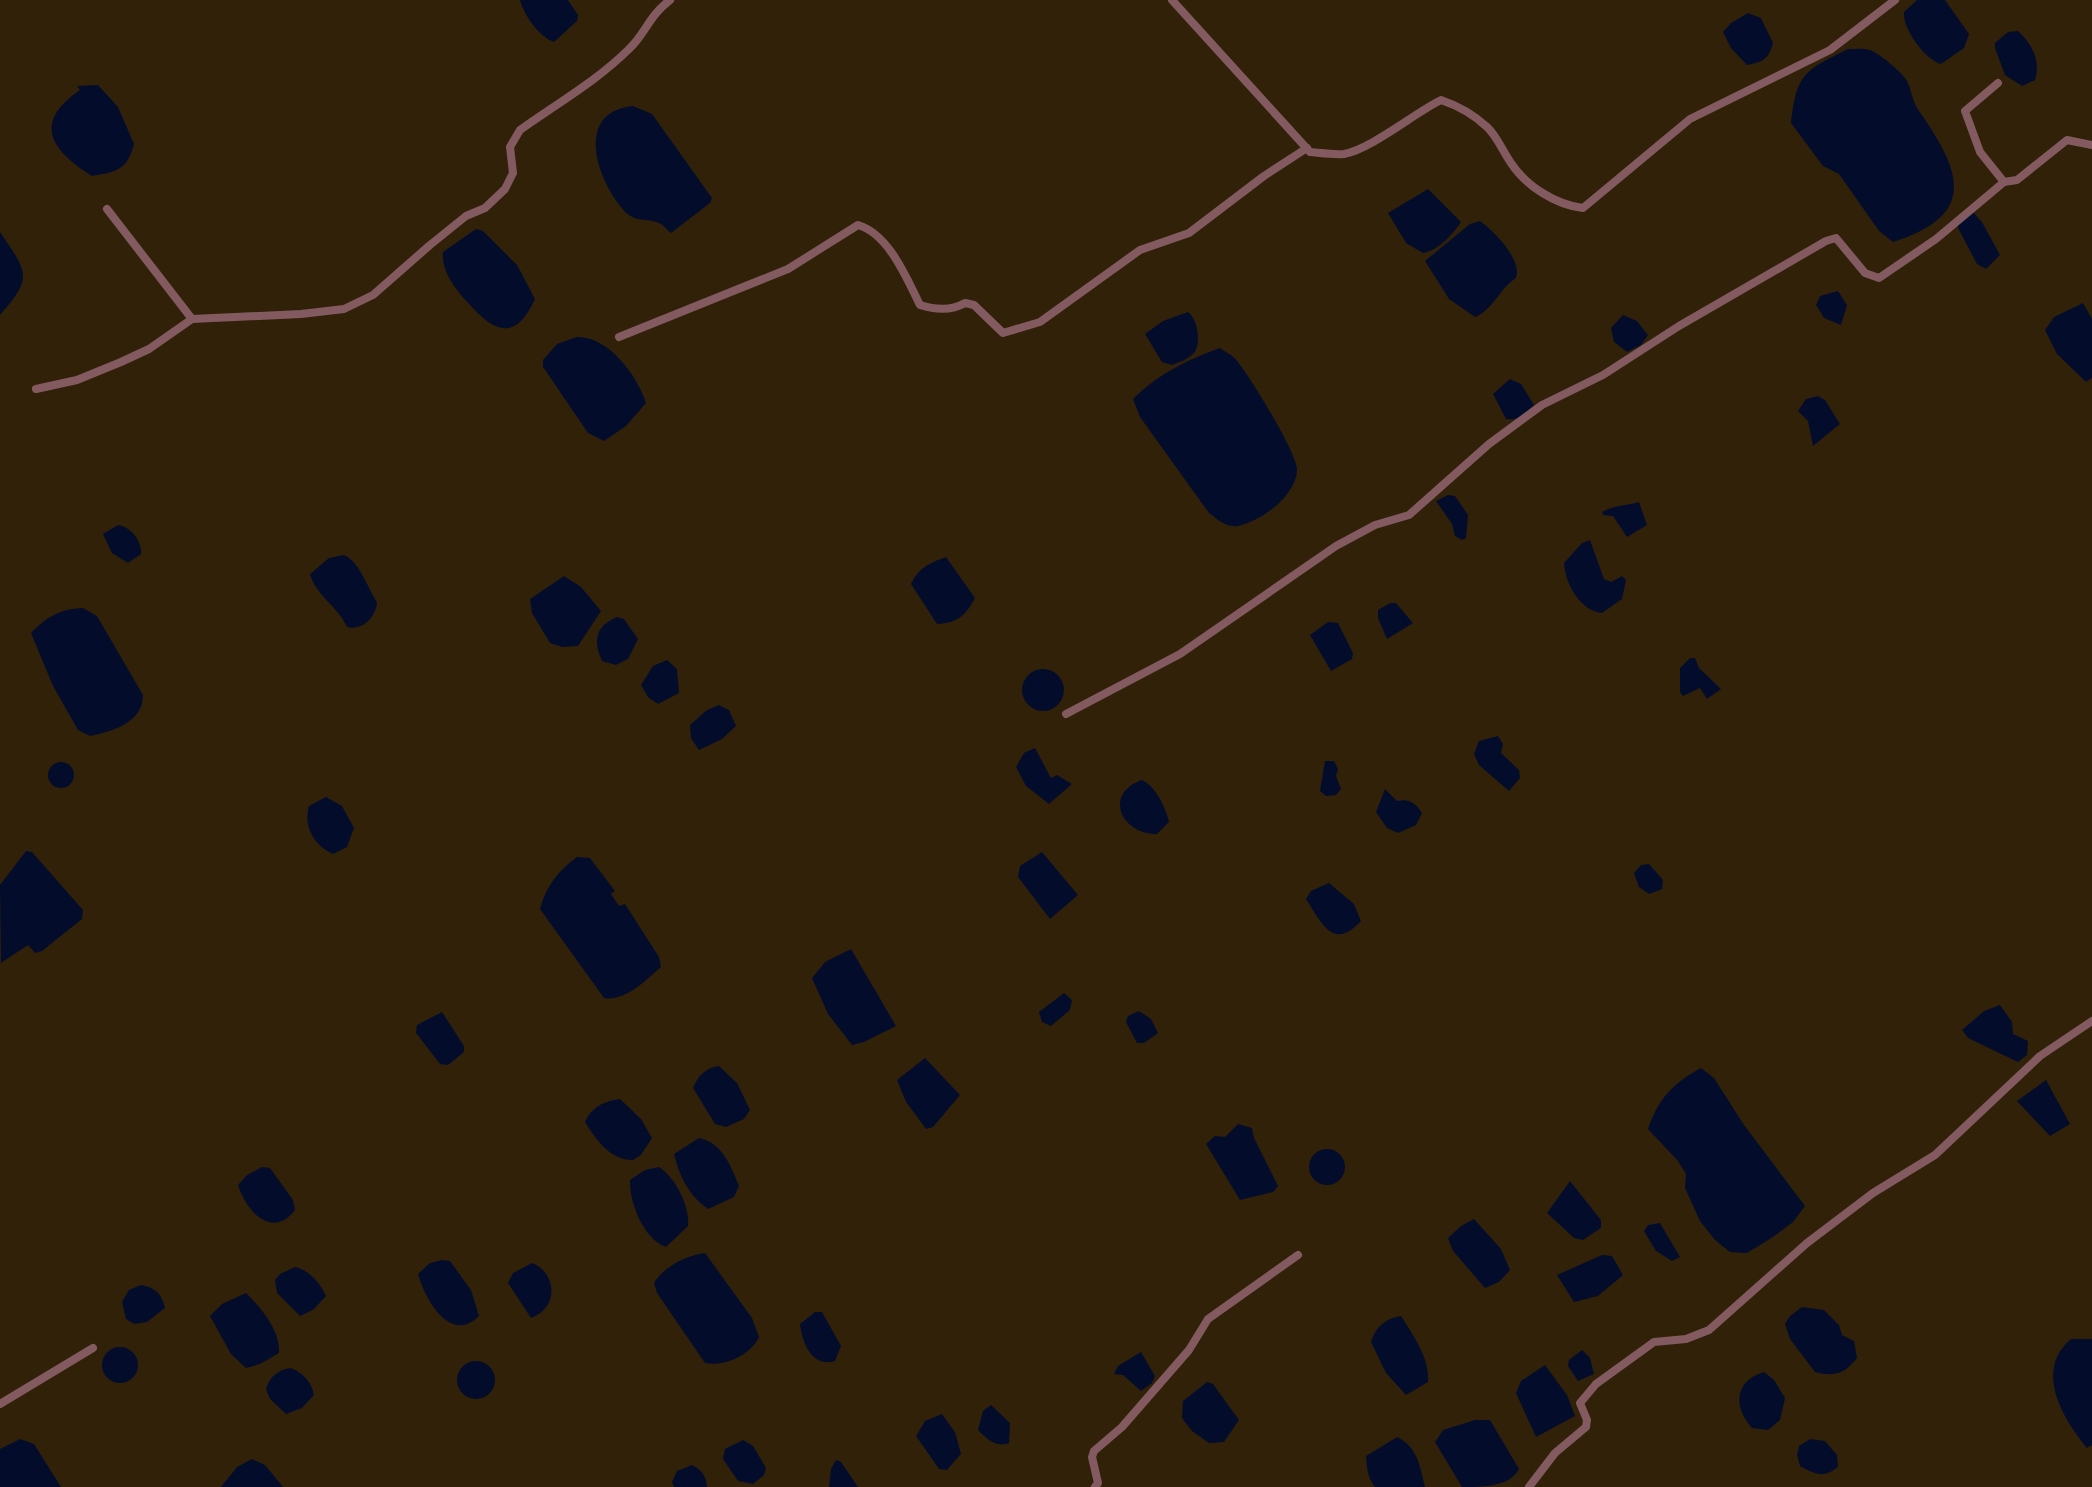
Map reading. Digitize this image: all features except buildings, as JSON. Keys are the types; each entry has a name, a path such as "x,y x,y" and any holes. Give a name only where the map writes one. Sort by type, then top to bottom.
{"street":[{"path":"36,389 77,380 121,362 149,349 192,318 322,312 344,309 373,295 466,216 485,208 513,173 510,147 520,130 616,61 632,47 653,14 670,0"},
{"path":"1172,0 1310,152 1344,153 1373,142 1412,114 1441,100 1461,106 1489,128 1513,167 1534,188 1569,207 1583,208 1690,119 1830,50 1895,0"},
{"path":"1998,83 1965,111 1980,152 2004,182"},
{"path":"1066,714 1180,654 1336,546 1375,526 1409,515 1489,444 1542,405 1603,375 1679,326 1826,241 1836,238 1866,273 1879,278 1936,239 2004,182 2017,180 2067,140 2092,145"},
{"path":"618,337 788,270 858,225 873,233 898,262 920,305 933,309 956,308 965,303 974,305 1003,333 1014,332 1040,322 1070,303 1140,250 1189,233 1264,176 1307,148"},
{"path":"107,209 192,318"},
{"path":"1530,1487 1555,1452 1586,1427 1587,1420 1580,1403 1596,1384 1654,1342 1686,1339 1709,1331 1807,1243 1873,1192 1935,1155 2040,1056 2092,1021"},
{"path":"1095,1487 1098,1483 1092,1457 1094,1451 1122,1427 1189,1350 1208,1319 1298,1255"},
{"path":"0,1404 93,1348"}],"water":[{"path":"520,0 568,0 578,15 577,21 554,42 533,25"},
{"path":"1917,0 1945,0 1969,34 1964,48 1941,64 1922,50 1904,19 1904,12"},
{"path":"1748,13 1761,18 1773,43 1770,53 1764,59 1747,65 1731,48 1723,32 1731,23"},
{"path":"2018,31 2031,47 2037,66 2035,80 2022,86 2005,75 1995,48 1995,43 2008,32"},
{"path":"1848,49 1870,50 1905,77 1913,100 1945,153 1952,172 1954,189 1950,205 1939,219 1921,231 1893,242 1879,231 1839,174 1823,166 1791,123 1796,93 1805,76 1821,63"},
{"path":"98,85 118,107 134,144 128,159 120,168 92,176 66,156 58,146 52,125 65,102 80,90 77,86"},
{"path":"633,106 652,114 712,198 710,203 671,233 659,223 630,216 612,194 599,163 597,132 603,120 615,111"},
{"path":"1428,189 1461,222 1440,245 1423,253 1406,243 1388,213"},
{"path":"1973,212 1982,222 2000,255 1986,269 1977,264 1958,228 1958,224"},
{"path":"1480,221 1506,246 1517,271 1516,278 1487,309 1475,317 1449,299 1425,261 1470,224"},
{"path":"476,229 483,231 517,265 535,299 528,312 513,327 497,326 479,315 447,274 443,252"},
{"path":"0,232 16,256 23,274 18,292 0,315"},
{"path":"1838,291 1847,305 1841,325 1824,318 1816,305 1820,296"},
{"path":"2083,303 2092,319 2092,378 2086,382 2057,354 2045,330 2054,317"},
{"path":"1188,312 1196,326 1196,350 1188,358 1172,365 1162,362 1145,334 1163,321"},
{"path":"1623,315 1637,321 1648,335 1641,345 1627,352 1614,342 1611,328"},
{"path":"577,337 600,343 620,359 636,381 646,403 626,426 604,441 588,433 543,367 543,360 557,344"},
{"path":"1220,348 1235,359 1251,382 1281,431 1297,469 1295,479 1285,497 1267,513 1238,526 1226,525 1209,513 1140,417 1133,399 1152,382 1174,369"},
{"path":"1510,379 1521,384 1534,405 1515,419 1506,419 1493,394"},
{"path":"1818,396 1825,400 1840,424 1813,446 1808,421 1798,411 1806,399"},
{"path":"1448,495 1455,496 1468,515 1466,538 1462,540 1455,536 1452,524 1436,501"},
{"path":"1639,502 1647,525 1627,537 1613,516 1603,515 1602,512 1616,507"},
{"path":"118,525 131,532 140,544 141,554 128,563 112,553 103,534"},
{"path":"1590,540 1604,579 1611,582 1622,576 1626,580 1622,599 1602,613 1581,602 1575,595 1565,571 1564,563 1582,543"},
{"path":"344,555 359,569 377,602 368,622 353,628 347,627 317,588 310,574 329,558"},
{"path":"946,557 975,598 960,617 951,622 937,624 911,584 925,567"},
{"path":"564,576 581,587 601,611 578,646 562,647 550,643 532,613 530,599"},
{"path":"1390,603 1396,603 1413,623 1387,639 1378,618 1378,610"},
{"path":"83,608 97,616 143,695 142,704 133,719 117,728 90,736 78,730 53,686 31,633 54,615"},
{"path":"617,617 624,619 638,639 628,659 616,665 602,661 597,641 604,625"},
{"path":"1328,622 1338,623 1353,653 1352,659 1331,671 1310,635"},
{"path":"1690,658 1695,658 1699,668 1721,689 1707,699 1700,688 1683,696 1680,692 1680,668"},
{"path":"667,660 677,669 679,693 658,704 648,697 641,685 653,666"},
{"path":"1043,669 1058,675 1064,690 1058,705 1043,711 1028,705 1022,690 1028,675"},
{"path":"719,705 729,710 736,726 722,739 699,750 691,738 690,725 707,710"},
{"path":"1498,736 1503,744 1501,753 1519,770 1520,778 1509,791 1479,765 1474,754 1479,741"},
{"path":"1035,748 1051,778 1057,775 1072,784 1049,804 1026,786 1016,767 1024,753"},
{"path":"1325,761 1334,761 1338,769 1336,776 1341,789 1336,795 1326,796 1320,791"},
{"path":"61,762 70,766 74,775 70,784 61,788 52,784 48,775 52,766"},
{"path":"1142,780 1152,787 1169,822 1157,834 1134,828 1121,813 1123,794 1130,786"},
{"path":"1385,789 1397,801 1409,801 1417,806 1422,813 1416,825 1398,833 1387,828 1376,812"},
{"path":"326,797 342,806 354,828 347,847 333,854 315,841 308,821 309,806"},
{"path":"26,851 32,852 83,910 82,919 42,951 35,953 28,945 1,963 0,885"},
{"path":"1042,852 1078,895 1050,919 1018,877 1020,866"},
{"path":"577,857 590,858 615,891 611,894 619,906 625,904 659,957 661,967 635,989 620,997 604,998 540,909 554,880"},
{"path":"1649,864 1663,880 1662,889 1649,894 1639,887 1634,873 1641,865"},
{"path":"1329,883 1354,904 1361,921 1343,934 1335,934 1329,930 1306,899 1311,891"},
{"path":"851,949 896,1026 852,1045 828,1014 812,978 825,962"},
{"path":"1064,993 1072,1000 1070,1010 1051,1026 1042,1022 1039,1012"},
{"path":"2000,1005 2012,1022 2013,1034 2028,1041 2027,1055 2018,1062 1968,1038 1962,1030 1984,1011"},
{"path":"1139,1011 1151,1019 1158,1033 1144,1043 1137,1043 1126,1022 1128,1016"},
{"path":"442,1012 464,1046 464,1052 448,1065 440,1064 416,1033 417,1025"},
{"path":"925,1058 960,1095 933,1127 926,1129 906,1102 897,1080"},
{"path":"719,1066 737,1083 750,1110 744,1119 726,1127 715,1124 693,1088 703,1073"},
{"path":"1701,1068 1714,1078 1744,1125 1805,1206 1793,1222 1747,1253 1730,1252 1715,1240 1700,1221 1685,1188 1686,1174 1678,1161 1648,1129 1668,1093"},
{"path":"2046,1080 2070,1124 2050,1136 2017,1101"},
{"path":"620,1099 641,1119 652,1138 641,1155 633,1160 610,1153 585,1122 599,1106"},
{"path":"1238,1124 1252,1128 1254,1138 1278,1186 1273,1192 1240,1200 1206,1144 1215,1136 1225,1137"},
{"path":"699,1138 714,1144 720,1150 739,1186 734,1197 708,1209 686,1185 674,1154"},
{"path":"1327,1149 1339,1155 1345,1167 1339,1179 1327,1185 1315,1179 1309,1167 1315,1155"},
{"path":"262,1167 270,1168 293,1200 295,1210 286,1219 278,1222 269,1222 253,1212 238,1185 247,1175"},
{"path":"659,1167 671,1178 680,1193 688,1218 688,1226 666,1247 658,1243 644,1228 630,1189 630,1180 645,1170"},
{"path":"1570,1181 1601,1220 1601,1228 1583,1240 1574,1238 1547,1213"},
{"path":"1474,1219 1501,1249 1510,1270 1499,1282 1485,1288 1453,1251 1448,1238"},
{"path":"1660,1223 1680,1257 1672,1261 1656,1251 1644,1231 1648,1225"},
{"path":"705,1253 752,1318 759,1337 743,1354 712,1364 705,1363 657,1293 654,1283 676,1263"},
{"path":"1602,1255 1612,1256 1623,1275 1598,1296 1574,1302 1557,1275"},
{"path":"450,1261 471,1290 479,1316 468,1324 458,1325 440,1315 421,1284 418,1274 430,1263"},
{"path":"532,1263 546,1273 550,1281 551,1298 541,1313 531,1318 508,1283 513,1273"},
{"path":"295,1267 314,1278 326,1296 313,1310 300,1316 277,1293 275,1280 280,1274"},
{"path":"141,1285 157,1292 165,1308 147,1322 134,1324 126,1319 122,1302 129,1290"},
{"path":"246,1293 273,1328 279,1353 260,1364 246,1368 231,1354 210,1316 222,1304"},
{"path":"1802,1307 1824,1310 1839,1325 1842,1335 1854,1341 1857,1358 1848,1368 1833,1374 1815,1372 1790,1339 1785,1324 1790,1316"},
{"path":"815,1312 822,1312 841,1346 835,1361 820,1361 814,1357 803,1339 800,1324"},
{"path":"1401,1316 1420,1347 1428,1373 1428,1382 1406,1395 1386,1373 1371,1342 1382,1324"},
{"path":"2071,1339 2092,1339 2092,1445 2087,1448 2061,1409 2053,1379 2054,1365 2060,1351"},
{"path":"120,1347 133,1352 138,1365 133,1378 120,1383 107,1378 102,1365 107,1352"},
{"path":"1582,1350 1590,1358 1594,1374 1578,1381 1568,1366 1569,1360"},
{"path":"1141,1352 1155,1376 1152,1383 1141,1391 1123,1375 1114,1374 1118,1366"},
{"path":"476,1361 489,1367 495,1380 489,1393 476,1399 463,1393 457,1380 463,1367"},
{"path":"1545,1365 1567,1395 1575,1416 1536,1437 1516,1393 1521,1381"},
{"path":"291,1368 306,1378 314,1395 302,1408 286,1414 270,1399 266,1389 275,1374"},
{"path":"1764,1372 1774,1380 1785,1398 1780,1420 1768,1430 1752,1428 1740,1403 1742,1388 1754,1376"},
{"path":"1207,1382 1213,1384 1239,1420 1224,1442 1209,1443 1192,1431 1182,1418 1183,1401"},
{"path":"991,1405 1010,1423 1009,1443 996,1443 978,1430 983,1411"},
{"path":"942,1414 955,1432 961,1454 947,1470 939,1469 916,1436 925,1421"},
{"path":"1475,1420 1490,1420 1519,1469 1502,1483 1462,1487 1435,1442 1443,1430"},
{"path":"1397,1437 1414,1452 1425,1487 1375,1487 1372,1483 1366,1456"},
{"path":"20,1439 34,1444 61,1487 0,1487 0,1449"},
{"path":"1810,1439 1825,1441 1837,1455 1838,1467 1828,1473 1819,1474 1800,1466 1797,1455 1799,1446"},
{"path":"743,1440 753,1446 766,1468 764,1475 753,1484 738,1481 723,1459 725,1449"},
{"path":"252,1459 265,1465 283,1487 221,1487 237,1467"},
{"path":"836,1460 841,1462 858,1487 829,1487 831,1469"},
{"path":"692,1465 703,1474 707,1487 674,1487 672,1482 677,1471"}]}
